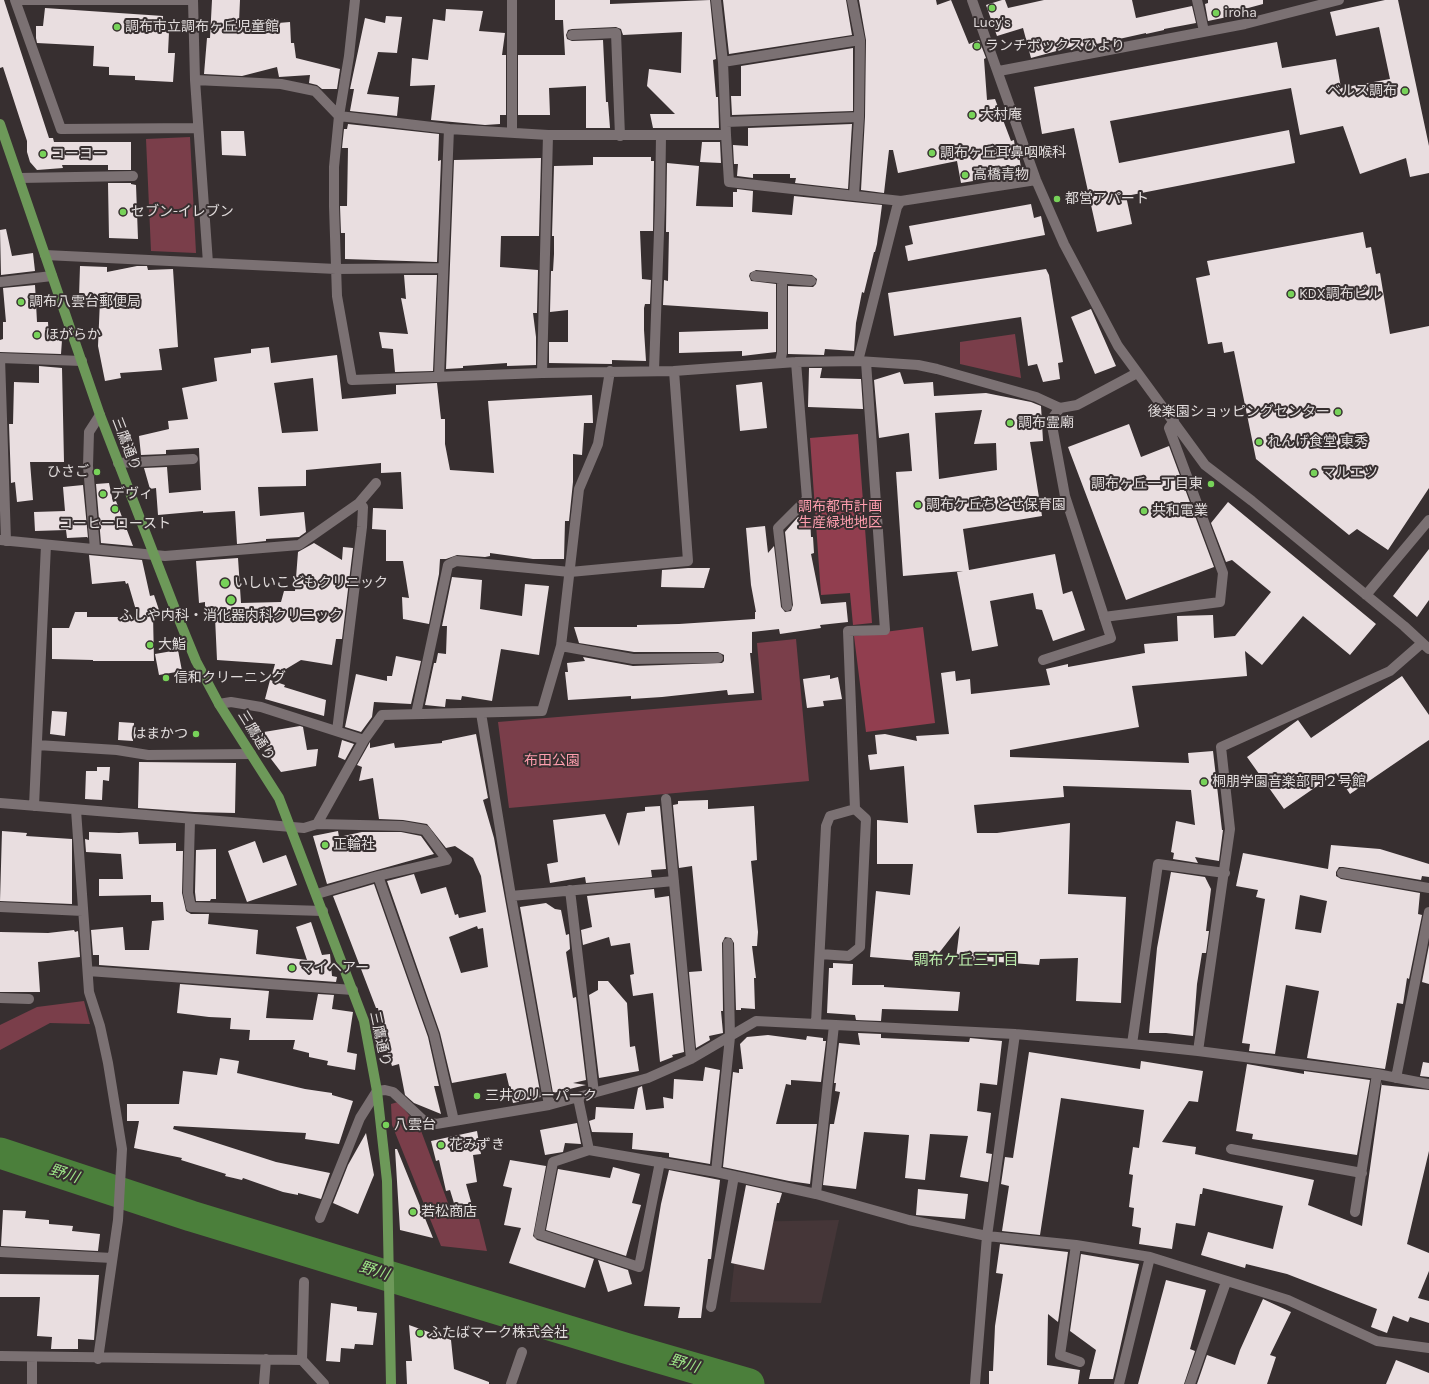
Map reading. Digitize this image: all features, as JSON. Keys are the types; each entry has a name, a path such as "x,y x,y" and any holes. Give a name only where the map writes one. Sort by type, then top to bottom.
{"main road":[{"name":"三鷹通り","path":"0,124 100,415 152,554 196,661 220,704 279,798 364,1020 377,1091 387,1181 391,1384"}],"street":[{"path":"198,128 61,129 15,0 193,0 195,80 208,263"},
{"path":"355,0 349,56 339,116 334,167 337,296 352,380 610,371 674,371 780,362 862,361 918,365 937,369 1036,397 1060,408 1077,405 1137,373"},
{"path":"512,0 512,133"},
{"path":"716,0 723,62 729,182 901,202 1036,180"},
{"path":"852,0 860,40 859,117 854,196"},
{"path":"975,0 1036,180 1080,275 1118,346 1205,465 1252,501 1366,594 1425,646 1390,670 1221,747 1230,829 1225,873 1198,1050"},
{"path":"1197,0 1204,31"},
{"path":"999,71 1245,24 1339,0"},
{"path":"572,35 616,33 620,136"},
{"path":"723,62 860,40"},
{"path":"195,80 281,84 315,91 339,116 449,129 548,135 726,135"},
{"path":"726,122 859,117"},
{"path":"439,377 449,129"},
{"path":"542,373 548,135"},
{"path":"654,370 661,136"},
{"path":"19,178 133,176"},
{"path":"820,954 849,956 860,947 866,819 855,809 848,631 884,630 862,361 897,207 901,202"},
{"path":"46,255 336,269 443,268"},
{"path":"0,282 52,276"},
{"path":"755,276 811,281"},
{"path":"780,362 782,353 782,279"},
{"path":"82,361 0,358 3,540 165,556 299,544 359,503 376,483"},
{"path":"787,606 778,528 807,499 796,362"},
{"path":"317,824 364,740 382,715 542,712 561,646 579,490 598,444 610,371"},
{"path":"416,714 448,565 456,561 570,572 688,561 674,371"},
{"path":"1043,660 1111,638 1065,496 1051,420 1060,408"},
{"path":"95,549 88,466 89,432 100,415"},
{"path":"1104,617 1220,602 1223,573 1169,428 1174,421"},
{"path":"118,463 193,459"},
{"path":"337,731 362,527 363,507 359,503"},
{"path":"1366,594 1429,520"},
{"path":"34,806 46,545"},
{"path":"561,646 633,659 718,658"},
{"path":"220,704 232,702 261,707 364,740"},
{"path":"481,713 511,896 549,1105"},
{"path":"38,745 117,750 148,755 251,754"},
{"path":"666,799 691,1059"},
{"path":"0,803 292,829 304,828 317,824 402,826 425,830 448,860 378,876 317,894"},
{"path":"816,1023 826,826 830,816 855,809"},
{"path":"76,810 89,992 100,1026 108,1063 122,1149 118,1220 98,1359"},
{"path":"190,820 188,893 191,907 323,911"},
{"path":"1132,1044 1158,864 1225,873"},
{"path":"1342,873 1429,888"},
{"path":"378,876 434,1035 454,1121"},
{"path":"511,896 674,881"},
{"path":"570,890 594,1093"},
{"path":"0,907 83,911"},
{"path":"1396,1078 1429,912"},
{"path":"716,1172 730,1037 728,943"},
{"path":"88,971 352,990"},
{"path":"0,998 29,999"},
{"path":"320,1218 360,1118 377,1091 385,1090 392,1092 423,1120 436,1124 549,1105 648,1078 691,1059 756,1021 1015,1034 1198,1050 1377,1074 1429,1084"},
{"path":"816,1194 834,1024"},
{"path":"975,1384 987,1236 1015,1034"},
{"path":"1355,1212 1377,1074"},
{"path":"578,1098 589,1150"},
{"path":"660,1162 639,1267 539,1234 553,1162 589,1150 660,1162 716,1172 816,1194 910,1220 987,1236 1076,1245 1150,1257 1226,1282 1288,1300 1377,1341 1429,1348"},
{"path":"1231,1150 1362,1174"},
{"path":"711,1307 734,1176"},
{"path":"1076,1245 1060,1355 1080,1362"},
{"path":"0,1252 112,1258"},
{"path":"1119,1384 1150,1257"},
{"path":"304,1282 302,1360 324,1384"},
{"path":"1190,1384 1226,1282"},
{"path":"511,1384 522,1352"},
{"path":"0,1356 98,1359 302,1360"},
{"path":"32,1357 32,1384"},
{"path":"264,1384 266,1359"}],"shaded area":[{"path":"839,1220 821,1303 730,1302 739,1222"}],"green space":[{"path":"190,137 196,253 151,251 146,139"},
{"path":"1015,334 1021,378 960,364 960,342"},
{"name":"調布都市計画 生産緑地地区","path":"858,434 872,623 853,625 850,593 821,595 810,438"},
{"path":"923,627 935,723 866,732 854,636"},
{"name":"布田公園","path":"796,639 809,781 509,808 498,722 762,700 757,643"},
{"path":"84,1001 90,1024 50,1023 0,1050 0,1025 37,1007"},
{"path":"398,1102 420,1128 454,1219 479,1219 487,1251 441,1246 392,1125 391,1104"}],"building":[{"path":"0,0 4,0 49,138 53,138 54,142 131,142 131,170 108,170 108,165 62,165 63,168 37,170 30,162 27,152 27,141 3,67 0,68"},
{"path":"212,0 240,0 239,22 277,18 278,23 290,22 291,43 294,43 296,58 340,69 337,89 322,89 317,85 309,83 310,75 279,77 277,67 242,76 204,74 207,38 210,38"},
{"path":"555,0 610,0 610,4 710,0 716,59 713,60 716,97 718,97 719,128 653,128 650,114 675,114 647,86 649,69 681,73 682,32 623,35 621,29 616,27 572,29 568,30 566,35 567,39 572,41 603,40 606,102 608,102 610,128 586,128 586,86 549,88 550,115 518,115 518,55 565,55 563,20 555,20"},
{"path":"723,0 846,0 852,35 729,54"},
{"path":"859,0 936,0 937,5 951,0 969,44 979,40 986,58 984,59 987,100 995,99 1011,141 1014,140 1016,156 1019,156 1022,173 961,183 957,161 898,173 893,150 889,150 884,193 861,190 865,117 866,40"},
{"path":"1005,0 1008,8 1044,0 1132,0 1136,18 1192,6 1196,23 1092,45 1071,47 1031,58 1023,28 997,36 986,5"},
{"path":"1208,0 1263,0 1263,4 1226,14 1227,17 1208,21 1205,4 1208,3"},
{"path":"1385,0 1398,0 1429,146 1429,173 1410,177 1406,158 1360,174 1343,126 1300,135 1291,88 1110,121 1119,163 1289,130 1295,163 1126,196 1132,224 1097,232 1074,128 1042,134 1034,87 1277,42 1282,68 1336,59 1341,88 1390,79 1379,27 1336,36 1330,12"},
{"path":"45,8 163,16 162,31 169,32 168,53 175,53 173,82 135,80 135,76 109,75 109,67 93,66 94,46 37,43 36,26 43,26"},
{"path":"446,9 483,11 479,31 505,33 502,55 506,55 506,115 500,115 500,124 485,125 431,120 435,85 410,86 412,58 428,60 433,19 445,21"},
{"path":"386,16 402,17 397,53 378,52 367,94 399,97 397,116 350,111 354,89 350,89 365,18 385,23"},
{"path":"853,48 853,111 732,115 731,96 741,96 741,66"},
{"path":"348,124 439,134 438,161 441,160 437,262 345,259 345,233 341,233 340,206 347,206 348,148 342,148 344,129 347,129"},
{"path":"852,124 848,189 795,183 796,178 790,178 790,174 753,174 753,178 737,176 738,164 734,164 733,145 748,146 748,128"},
{"path":"221,131 244,131 246,156 222,155"},
{"path":"702,142 720,142 721,163 700,162"},
{"path":"593,157 651,157 651,161 654,161 653,231 640,231 642,279 651,280 650,304 645,304 644,308 646,361 612,360 612,364 549,363 549,342 568,342 568,310 550,312 551,271 553,271 554,254 554,236 552,236 554,166 593,165"},
{"path":"541,158 539,236 501,236 500,267 538,270 537,313 533,313 536,337 536,365 507,366 507,363 463,366 463,368 446,369 454,160"},
{"path":"667,163 699,166 696,206 733,207 733,192 737,192 737,189 753,191 752,212 792,215 794,196 882,205 877,244 864,293 862,292 856,323 854,351 825,349 824,355 788,354 788,286 813,287 816,284 817,279 812,275 756,270 750,273 749,276 751,281 776,284 776,352 742,356 742,351 679,353 679,332 768,329 768,312 663,305 664,280 668,281 669,232 666,232"},
{"name":"セブン-イレブン","path":"108,183 131,183 136,185 138,239 109,238"},
{"path":"1031,204 1034,218 1041,216 1045,235 908,261 905,246 913,244 909,226"},
{"path":"6,229 12,256 33,253 35,271 1,275 0,230"},
{"name":"後楽園ショッピングセンター","path":"1363,232 1366,248 1371,247 1376,274 1380,273 1390,334 1429,326 1429,488 1388,550 1357,529 1349,535 1256,459 1234,351 1224,353 1222,342 1208,344 1196,278 1210,275 1207,261"},
{"path":"80,266 107,267 107,272 137,266 147,266 148,270 173,269 178,347 159,349 162,370 120,373 121,378 105,381 98,346 100,300 89,300 88,296 79,297"},
{"path":"1046,269 1049,275 1063,362 1058,363 1060,379 1043,382 1037,364 1028,366 1021,317 894,336 888,293"},
{"path":"404,275 437,275 433,371 395,372 393,349 382,348 379,332 408,334 401,298 406,299"},
{"path":"35,285 37,322 48,322 49,339 62,340 61,354 0,352 0,340 3,339 3,322 6,322 3,288"},
{"path":"1091,309 1116,366 1095,374 1071,317"},
{"path":"269,347 271,363 337,355 342,399 396,394 396,385 437,383 441,419 445,419 445,444 450,470 494,473 488,401 592,395 593,423 584,423 582,455 573,454 573,482 569,521 565,521 564,559 533,559 490,553 490,556 485,557 457,555 446,559 440,559 439,574 429,624 403,619 402,597 409,598 403,561 386,561 386,530 372,529 373,508 403,509 401,472 381,473 381,463 306,470 306,486 258,487 260,516 304,512 306,532 299,537 266,539 266,541 237,544 235,511 203,513 203,511 158,515 156,488 150,489 144,468 167,467 169,493 201,490 199,448 166,450 166,454 141,455 139,436 169,429 168,421 188,419 182,388 217,381 214,358 251,353 251,349","holes":["313,378 318,431 282,433 274,383"]},
{"path":"39,366 62,368 64,462 30,462 33,500 17,502 15,482 11,483 9,424 13,424 14,382 39,383"},
{"path":"809,368 822,368 820,378 861,379 863,409 808,407"},
{"path":"900,372 904,384 933,382 934,396 986,393 1031,402 1041,406 1043,441 1030,442 1042,516 963,529 969,570 1055,554 1063,594 1072,591 1085,630 1053,641 1042,610 1036,609 1033,593 990,601 998,646 972,651 957,572 963,571 903,576 896,472 912,471 909,433 879,438 874,380","holes":["982,410 974,444 996,443 997,470 939,479 935,413"]},
{"path":"762,382 767,428 740,431 736,385"},
{"name":"共和電業","path":"1129,424 1141,457 1169,446 1214,567 1126,600 1068,447"},
{"path":"109,483 113,502 116,501 133,546 101,543 96,484"},
{"path":"83,485 88,538 67,538 66,530 35,531 34,512 65,511 63,487"},
{"path":"1228,502 1376,624 1350,655 1303,616 1262,665 1245,651 1247,676 1132,686 1139,727 1010,750 1010,757 1189,763 1188,753 1213,751 1223,830 1219,861 1195,857 1198,863 1173,859 1174,853 1171,852 1176,821 1195,825 1191,790 1063,786 1064,797 974,805 977,833 997,833 1070,823 1068,894 1126,897 1121,1003 1076,1001 1078,958 1040,959 1039,965 956,959 960,926 932,962 870,957 876,891 910,895 913,864 877,864 877,820 908,823 904,766 870,770 868,755 877,754 875,735 885,734 917,741 916,736 949,734 941,673 955,671 956,681 970,679 971,694 1050,685 1046,669 1068,664 1068,667 1145,653 1144,644 1178,641 1177,616 1213,615 1214,638 1235,636 1271,592 1232,560 1226,562 1211,523"},
{"path":"798,517 810,517 811,537 813,537 814,553 811,554 821,604 846,602 848,622 820,625 821,628 780,634 779,629 752,632 752,653 750,653 754,693 728,695 727,690 631,699 631,696 568,700 565,672 568,672 567,663 585,661 583,657 633,666 722,663 724,661 724,655 718,652 634,652 579,643 574,627 637,627 637,625 755,619 756,612 751,585 746,528 765,526 768,553 774,546 781,607 785,612 791,611 793,605 785,532"},
{"path":"314,543 342,560 343,547 353,548 342,639 336,639 332,665 301,660 271,678 275,664 217,660 215,617 205,617 205,602 199,603 196,561 238,558 241,603 281,602 284,591 295,591 298,552"},
{"path":"1429,549 1429,600 1417,617 1393,596"},
{"path":"89,555 142,560 150,596 154,595 160,613 153,615 154,661 52,659 52,628 69,628 75,612 87,612 87,617 138,617 128,583 126,584 125,581 92,584"},
{"path":"710,568 704,588 661,587 662,570"},
{"path":"452,577 482,580 480,609 522,616 525,584 549,586 539,655 501,649 492,701 462,696 461,700 446,699 445,707 425,705 434,663 436,663 438,653 446,654 447,626 442,626"},
{"path":"178,650 182,671 159,675 155,654"},
{"path":"396,656 421,661 411,704 374,702 372,717 361,732 345,727 356,674 387,681 387,676 392,676"},
{"path":"830,675 830,679 838,677 842,699 823,701 824,706 807,708 803,679"},
{"path":"1402,676 1429,715 1429,740 1350,794 1336,773 1284,809 1247,757 1298,720 1311,738"},
{"path":"270,680 285,685 284,687 326,700 324,716 265,699"},
{"path":"52,711 67,712 65,736 50,734"},
{"path":"119,722 134,723 133,741 118,740"},
{"path":"300,726 303,727 307,750 318,749 316,766 281,772 268,755 264,732"},
{"path":"476,734 488,798 483,800 494,838 541,1097 513,1103 506,1073 452,1083 440,1033 387,881 414,874 421,894 446,887 455,915 458,914 459,918 486,912 481,876 473,858 455,846 446,848 427,824 403,820 379,819 373,778 359,781 362,767 357,765 370,742 370,748 394,743 395,748 442,743 442,741","holes":["477,926 478,929 483,928 488,967 461,973 449,937"]},
{"path":"342,740 354,744 345,760 338,757"},
{"path":"139,762 236,763 235,813 138,808"},
{"path":"97,767 110,767 109,781 103,780 102,800 85,799 86,771 97,771"},
{"path":"708,800 708,809 754,806 757,860 751,861 758,932 757,946 752,946 756,978 754,978 755,1009 741,1008 741,1010 736,1010 734,943 731,938 725,937 722,943 723,1011 721,1011 723,1033 709,1036 710,1040 696,1048 689,972 702,971 692,866 679,868 673,805 678,804 678,801"},
{"path":"660,806 666,869 651,870 652,877 586,883 585,877 550,883 547,864 558,862 553,820 605,814 619,846 627,813 645,811 645,807"},
{"path":"2,831 27,833 26,836 72,839 72,904 0,901"},
{"path":"338,831 339,837 362,832 401,832 421,836 434,854 327,884 313,836"},
{"path":"89,832 138,832 139,844 176,843 176,851 183,851 182,893 186,911 191,914 209,914 208,924 258,930 256,954 307,960 296,927 311,922 322,955 330,954 332,976 337,977 336,982 99,965 99,955 93,955 91,930 123,927 125,950 149,950 152,921 164,920 163,902 151,902 151,895 99,896 99,879 123,879 121,854 86,852 85,839 89,840"},
{"path":"255,841 263,863 286,855 297,885 247,902 228,851"},
{"path":"1331,845 1380,849 1429,864 1429,877 1422,876 1421,880 1343,867 1339,867 1336,872 1336,876 1341,879 1420,893 1418,914 1422,915 1409,979 1407,978 1403,1004 1397,1003 1385,1069 1307,1058 1319,991 1286,985 1275,1054 1249,1051 1250,1044 1242,1043 1265,899 1256,897 1258,890 1236,886 1243,853 1328,869","holes":["1300,895 1327,901 1321,933 1295,929"]},
{"path":"216,849 216,899 211,899 210,901 196,901 196,850"},
{"path":"1171,872 1205,877 1211,889 1206,931 1209,931 1206,953 1202,953 1197,984 1193,1036 1149,1033 1157,948"},
{"path":"374,884 428,1037 439,1086 434,1086 441,1114 414,1103 405,1095 399,1064 392,1066 383,1038 378,1008 376,1008 333,896"},
{"path":"654,889 655,898 669,896 684,1052 672,1055 673,1057 660,1062 653,993 633,996 630,975 634,974 630,943 611,946 609,937 583,945 581,930 592,927 587,896"},
{"path":"546,903 555,909 561,910 566,935 569,934 570,949 566,952 573,998 576,997 586,1080 573,1083 586,1085 553,1093 520,907"},
{"path":"74,930 75,932 78,931 80,957 38,962 40,992 0,992 0,932 48,933"},
{"path":"1429,945 1429,984 1422,982"},
{"path":"833,963 853,964 852,985 884,985 884,987 960,992 958,1011 882,1009 881,1021 856,1020 855,1015 827,1013 829,968 833,968"},
{"path":"598,981 608,981 627,1003 630,1047 635,1046 639,1071 599,1078 589,995 598,990"},
{"path":"180,984 269,991 266,1018 313,1020 318,994 334,995 332,1009 353,1012 347,1052 357,1054 355,1070 327,1065 328,1061 309,1057 309,1053 293,1049 295,1040 249,1040 250,1030 230,1029 231,1018 177,1013"},
{"path":"858,1033 881,1034 881,1038 969,1042 970,1038 1002,1041 997,1085 980,1083 977,1111 991,1113 986,1153 992,1154 988,1182 960,1177 968,1136 930,1134 925,1180 905,1178 909,1135 864,1132 856,1189 823,1185 830,1124 834,1124 840,1092 835,1091 836,1083 834,1083 839,1043 860,1045"},
{"path":"768,1035 806,1040 807,1036 823,1038 823,1041 826,1041 821,1082 791,1080 791,1085 786,1084 776,1124 817,1124 810,1184 723,1167 733,1072 739,1073 739,1069 743,1069 740,1044 747,1037"},
{"path":"1029,1052 1140,1069 1141,1061 1203,1071 1198,1102 1189,1101 1162,1142 1196,1147 1195,1154 1314,1180 1308,1205 1362,1226 1382,1082 1382,1085 1429,1090 1429,1151 1407,1244 1429,1253 1429,1271 1418,1298 1429,1301 1429,1323 1410,1317 1408,1322 1393,1316 1387,1333 1371,1327 1377,1309 1287,1274 1246,1264 1245,1268 1201,1255 1208,1232 1273,1249 1283,1206 1203,1188 1202,1194 1200,1194 1195,1226 1176,1223 1172,1249 1139,1244 1141,1228 1132,1226 1134,1208 1129,1207 1133,1175 1129,1174 1133,1147 1139,1148 1144,1110 1061,1098 1040,1235 1002,1231 1009,1186 1001,1184 1005,1157 1013,1158"},
{"path":"220,1058 239,1061 237,1073 305,1089 332,1093 332,1095 353,1101 339,1144 305,1139 306,1133 174,1126 173,1129 276,1162 330,1173 321,1199 298,1193 298,1195 283,1192 243,1178 242,1180 225,1176 226,1174 181,1160 182,1158 134,1148 139,1121 127,1121 127,1104 179,1104 183,1071 217,1075"},
{"path":"1423,1062 1429,1063 1429,1077 1420,1076"},
{"path":"1247,1064 1304,1074 1304,1071 1370,1080 1357,1155 1252,1139 1253,1134 1236,1131"},
{"path":"705,1067 720,1070 710,1164 669,1157 669,1153 632,1149 633,1133 592,1132 589,1121 595,1119 596,1107 634,1109 638,1088 642,1086 646,1110 664,1108 663,1097 673,1099 674,1079 703,1081"},
{"path":"577,1123 581,1144 565,1143 563,1152 545,1155 540,1130"},
{"path":"477,1131 481,1154 473,1155 477,1182 466,1184 473,1209 457,1213 450,1190 446,1191 439,1160 436,1161 431,1141"},
{"path":"366,1133 374,1175 358,1214 333,1203 348,1165"},
{"path":"395,1149 397,1149 433,1238 400,1230"},
{"path":"510,1160 546,1166 533,1236 537,1240 594,1259 585,1288 509,1263 521,1228 504,1225 512,1188 503,1186"},
{"path":"613,1167 640,1174 632,1203 641,1205 626,1256 546,1230 558,1169 610,1178"},
{"path":"669,1170 720,1180 711,1259 708,1259 701,1318 678,1318 680,1307 644,1306 661,1204"},
{"path":"746,1185 782,1193 779,1203 777,1203 764,1270 731,1263"},
{"path":"918,1189 968,1194 965,1219 916,1215"},
{"path":"3,1210 26,1211 25,1218 49,1220 49,1224 73,1226 72,1231 100,1234 98,1251 1,1246"},
{"path":"1000,1244 1068,1252 1058,1322 1048,1314 1047,1365 1080,1370 1078,1384 989,1384 989,1371 993,1371 995,1326 1003,1274 996,1273"},
{"path":"1081,1254 1139,1264 1113,1379 1089,1379 1096,1350 1070,1331"},
{"path":"598,1260 628,1270 632,1284 608,1292"},
{"path":"0,1274 99,1275 94,1340 78,1339 78,1349 51,1349 52,1337 37,1336 40,1297 0,1297"},
{"path":"1166,1280 1206,1290 1190,1349 1195,1351 1184,1384 1138,1384"},
{"path":"1263,1299 1291,1312 1270,1355 1276,1357 1267,1384 1197,1384 1207,1355 1235,1365 1240,1350"},
{"path":"331,1303 357,1307 357,1311 377,1313 373,1345 355,1344 354,1349 341,1348 340,1362 326,1361"},
{"path":"409,1325 451,1340 454,1369 489,1382 489,1384 407,1384 406,1361 412,1361"},
{"path":"1396,1360 1429,1373 1429,1384 1386,1384"}],"waterway":[{"name":"野川","path":"0,1153 191,1216 625,1348 749,1384"}],"place":[{"name":"Lucy's","path":"992,8"},
{"name":"iroha","path":"1216,13"},
{"name":"調布市立調布ヶ丘児童館","path":"117,27"},
{"name":"ランチボックスひより","path":"977,46"},
{"name":"ベルス調布","path":"1405,91"},
{"name":"大村庵","path":"972,115"},
{"name":"調布ヶ丘耳鼻咽喉科","path":"932,153"},
{"name":"コーヨー","path":"43,154"},
{"name":"高橋青物","path":"965,175"},
{"name":"都営アパート","path":"1057,199"},
{"name":"セブン-イレブン","path":"123,212"},
{"name":"KDX調布ビル","path":"1291,294"},
{"name":"調布八雲台郵便局","path":"21,302"},
{"name":"ほがらか","path":"37,335"},
{"name":"後楽園ショッピングセンター","path":"1338,412"},
{"name":"調布霊廟","path":"1010,423"},
{"name":"れんげ食堂 東秀","path":"1259,442"},
{"name":"ひさご","path":"97,472"},
{"name":"マルエツ","path":"1314,473"},
{"name":"調布ヶ丘一丁目東","path":"1211,484"},
{"name":"デヴィ","path":"103,494"},
{"name":"調布ケ丘ちとせ保育園","path":"918,505"},
{"name":"コーヒーロースト","path":"115,509"},
{"name":"共和電業","path":"1144,511"},
{"name":"いしいこどもクリニック","path":"225,583"},
{"name":"ふしや内科・消化器内科クリニック","path":"231,600"},
{"name":"大鮨","path":"150,645"},
{"name":"信和クリーニング","path":"166,678"},
{"name":"はまかつ","path":"196,734"},
{"name":"桐朋学園音楽部門２号館","path":"1204,782"},
{"name":"正輪社","path":"325,845"},
{"name":"マイヘアー","path":"292,968"},
{"name":"三井のリーパーク","path":"477,1096"},
{"name":"八雲台","path":"386,1125"},
{"name":"花みずき","path":"441,1145"},
{"name":"若松商店","path":"413,1212"},
{"name":"ふたばマーク株式会社","path":"420,1333"}],"district":[{"name":"調布ケ丘三丁目","path":"966,961"}]}
